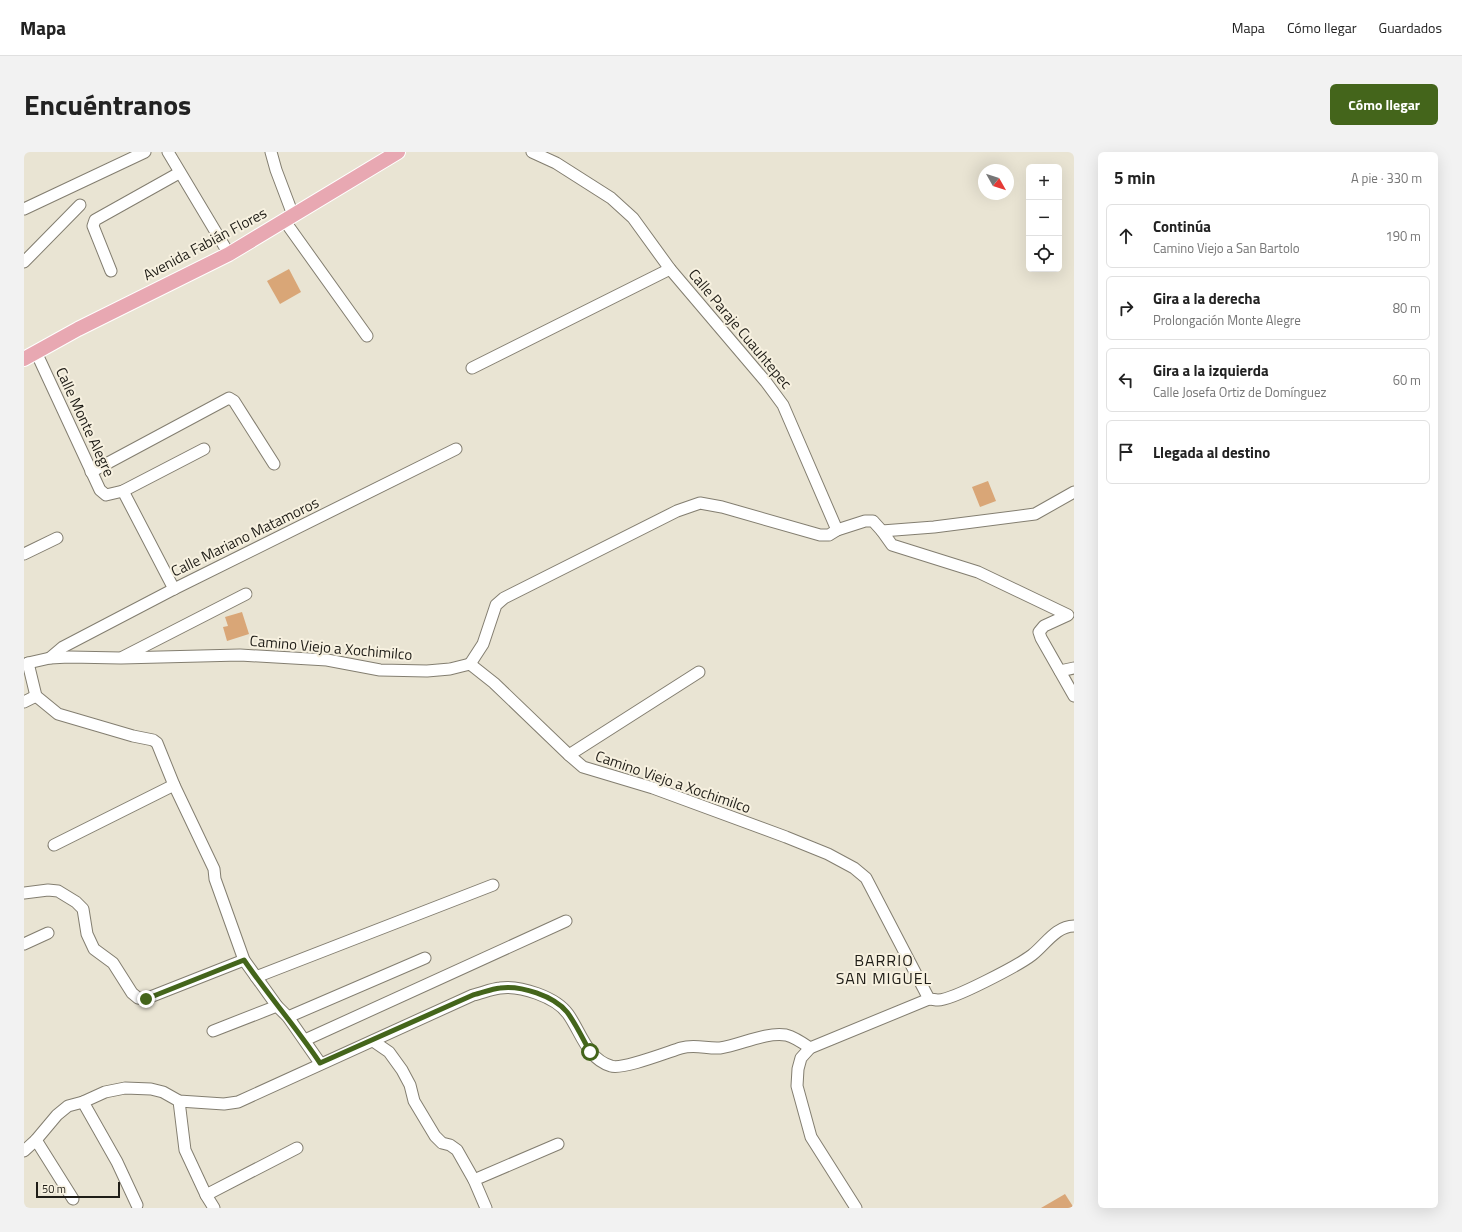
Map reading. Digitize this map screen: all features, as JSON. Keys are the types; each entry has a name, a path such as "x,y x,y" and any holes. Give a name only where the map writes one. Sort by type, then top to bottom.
{"main road":[{"name":"Avenida Fabián Flores","path":"27,356 229,254 398,152"}],"street":[{"path":"24,209 145,152"},
{"path":"168,152 179,173 229,254"},
{"path":"272,152 289,217 367,336"},
{"name":"Calle Paraje Cuauhtepec","path":"532,152 556,163 611,198 633,218 670,269 766,382 783,405 837,530"},
{"path":"111,271 93,226 95,220 179,173"},
{"path":"24,262 80,205"},
{"path":"472,368 670,269"},
{"name":"Calle Monte Alegre","path":"27,356 100,490 106,495 123,491 174,589"},
{"path":"91,472 229,398 234,401 274,464"},
{"path":"123,491 204,449"},
{"name":"Calle Mariano Matamoros","path":"50,658 62,647 174,589 456,449"},
{"path":"882,531 934,527 1036,514 1074,492"},
{"path":"470,664 484,644 496,605 504,598 677,511 700,503 722,507 820,535 829,535 837,530 873,520 892,545 978,572 1071,614"},
{"path":"24,554 57,538"},
{"path":"121,658 246,594"},
{"path":"1071,614 1044,626 1039,632 1074,696"},
{"name":"Camino Viejo a Xochimilco","path":"26,662 50,658 240,655 328,660 380,670 427,671 450,669 470,664 494,683 583,767 653,788 716,811 821,851 854,868 866,878 929,999"},
{"path":"26,662 36,696 58,714 157,742 174,785 214,869 215,879 244,960 277,1006 288,1017 305,1040 320,1063"},
{"path":"1060,671 1074,668"},
{"path":"569,755 699,672"},
{"path":"24,702 36,696"},
{"path":"54,845 174,785"},
{"path":"256,977 493,885"},
{"path":"24,894 48,890 58,891 76,902 83,909 88,934 94,949 113,963 132,993 138,998 146,999 244,960"},
{"path":"305,1040 566,921"},
{"path":"856,1208 811,1137 797,1086 798,1069 801,1058 810,1048 929,999 938,1000 948,998 999,974 1029,958 1056,934 1074,926"},
{"path":"24,944 48,933"},
{"path":"288,1017 425,958"},
{"path":"24,1151 36,1140 57,1115 68,1106 83,1102 105,1092 126,1088 151,1089 163,1092 179,1101 224,1104 238,1102 320,1063 373,1041 473,995 500,988 521,990 548,996 559,1004 567,1013 590,1052 601,1062 613,1067 659,1057 681,1048 700,1045 719,1048 775,1035 786,1035 810,1048"},
{"path":"213,1031 277,1006"},
{"path":"373,1041 389,1052 398,1064 410,1085 414,1101 435,1136 442,1143 450,1145 457,1150 474,1180 486,1208"},
{"path":"179,1101 185,1150 206,1195 214,1208"},
{"path":"83,1102 117,1162 137,1205"},
{"path":"36,1140 73,1199"},
{"path":"474,1180 558,1144"},
{"path":"206,1195 297,1148"}],"building":[{"path":"289,269 301,292 280,304 267,281"},
{"path":"988,481 996,501 980,507 972,487"},
{"path":"242,612 249,634 227,641 223,627 228,626 225,617"},
{"path":"1065,1194 1074,1208 1041,1208"}],"district":[{"name":"BARRIO SAN MIGUEL","path":"884,969"}],"route":[{"path":"146,999 244,960 277,1006 288,1017 305,1040 320,1063 373,1041 473,995 500,988 521,990 548,996 559,1004 567,1013 590,1052"}]}
